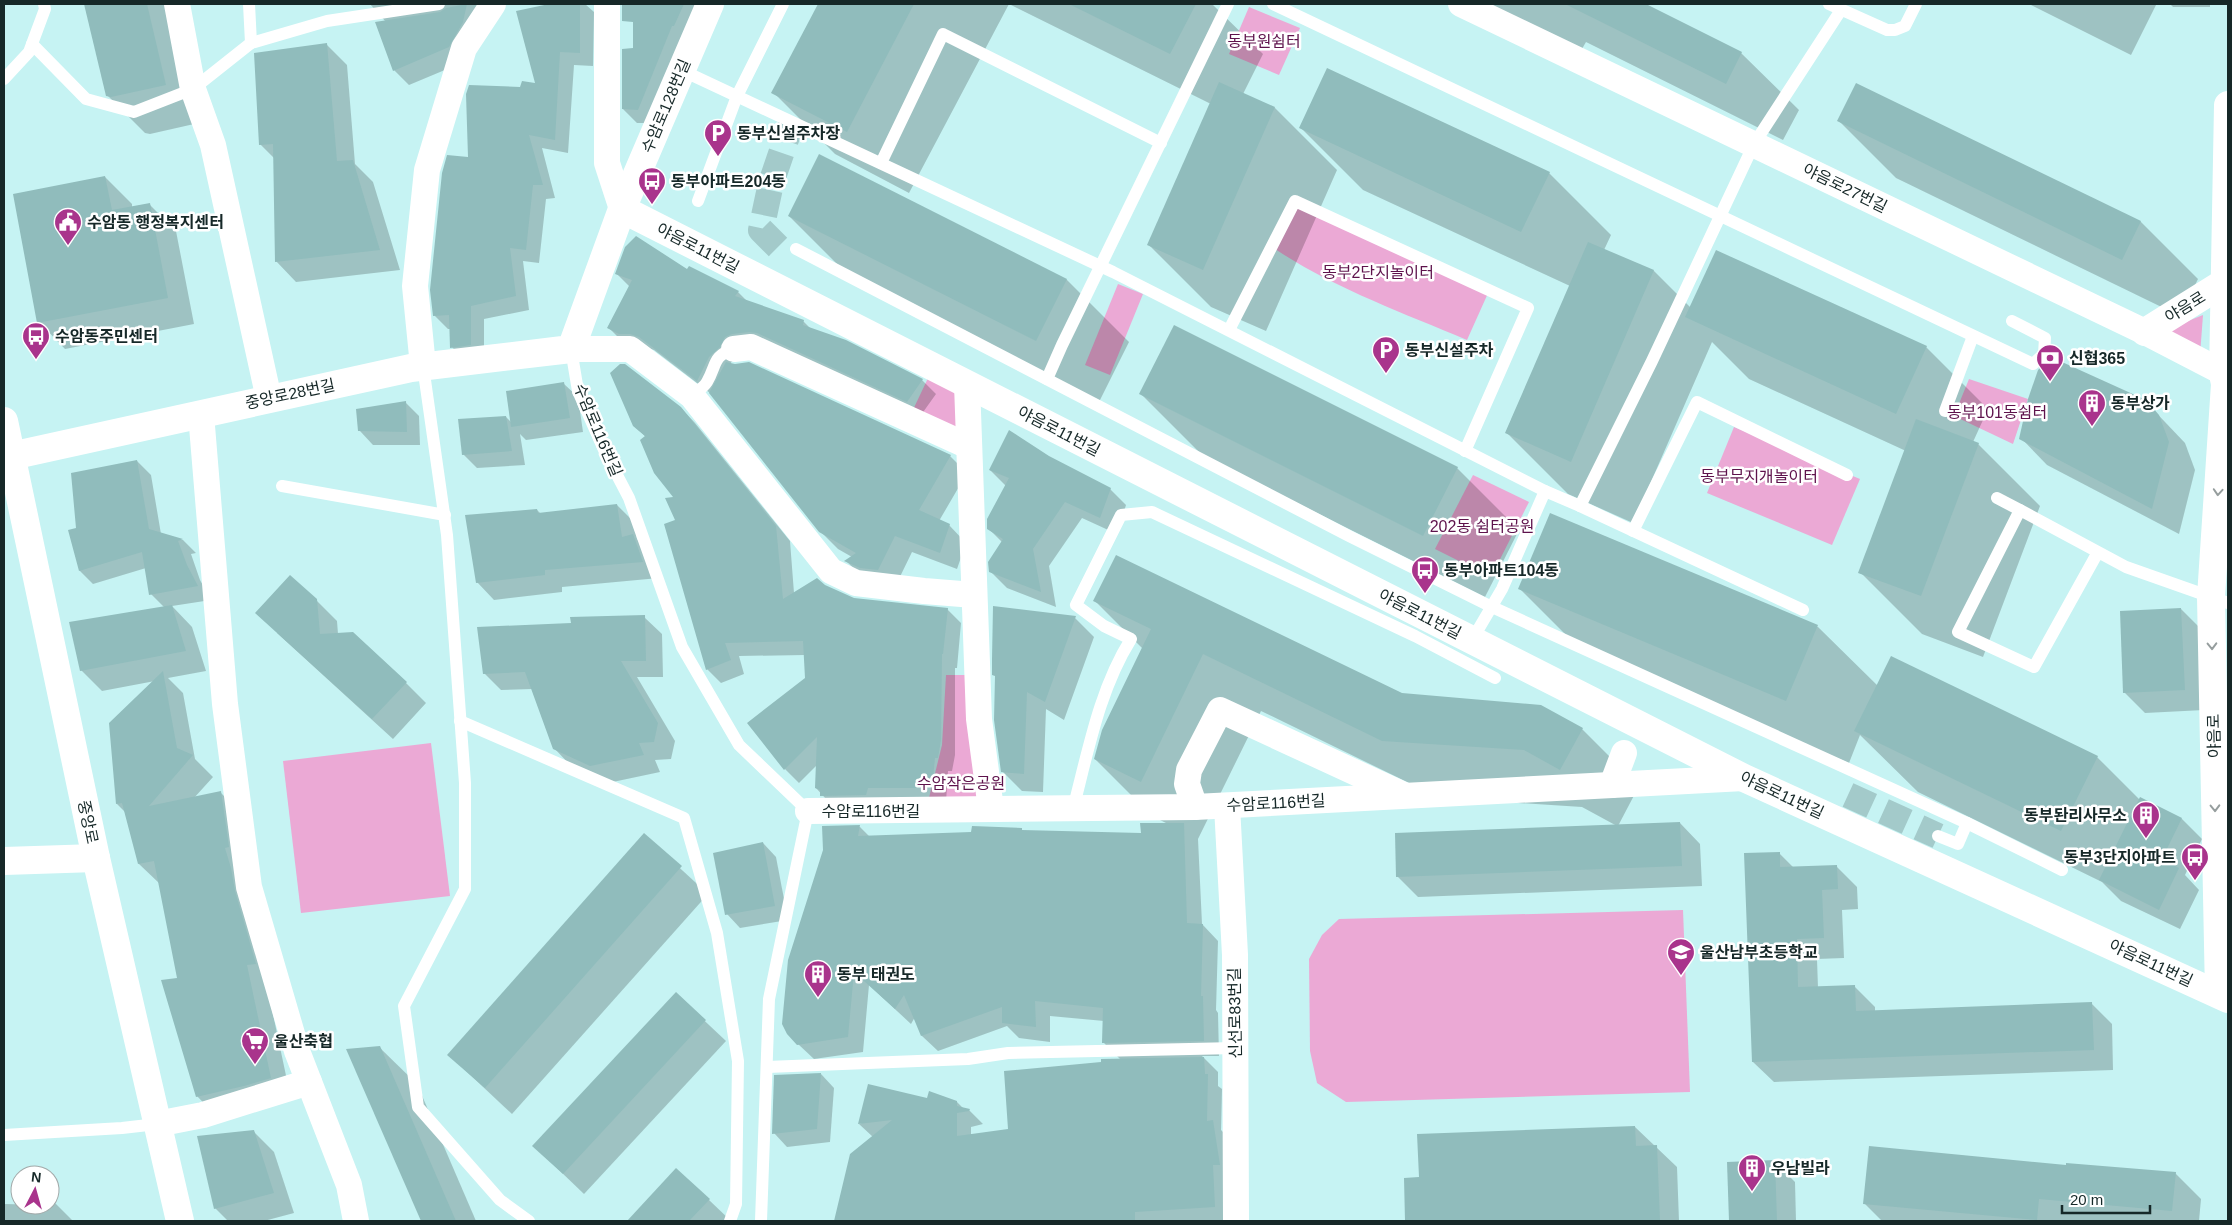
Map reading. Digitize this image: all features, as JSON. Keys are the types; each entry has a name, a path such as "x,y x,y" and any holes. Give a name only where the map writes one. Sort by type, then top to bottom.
{"street":[{"path":"177,4 193,89 213,145 269,399"},
{"path":"423,366 415,286 427,170 464,48 493,4"},
{"path":"607,4 607,164 622,209"},
{"name":"수암로128번길","path":"622,209 710,4"},
{"name":"야음로27번길","path":"1461,4 2145,332 2226,374"},
{"name":"야음로","path":"2224,996 2220,600 2226,374 2225,282 2228,105"},
{"name":"수암로116번길","path":"571,349 622,209"},
{"name":"야음로11번길","path":"622,209 1744,778 2224,996"},
{"name":"야음로","path":"2145,332 2225,282"},
{"path":"734,349 752,347 968,446"},
{"path":"571,349 630,349 692,396 831,571 856,582 924,591 974,594"},
{"name":"중앙로28번길","path":"11,456 423,366 571,349"},
{"path":"967,384 979,720 991,810"},
{"path":"201,414 225,704 249,887 297,1050 349,1185 356,1221"},
{"name":"중앙로","path":"4,421 96,858 180,1221"},
{"path":"1195,807 1187,784 1189,770 1220,710 1407,796"},
{"path":"1612,786 1624,753"},
{"path":"1341,800 1354,772"},
{"name":"수암로116번길","path":"808,811 1227,806 1744,778"},
{"name":"신선로83번길","path":"1227,806 1235,955 1236,1221"},
{"path":"4,861 96,858"},
{"path":"157,1124 203,1115 309,1082"}],"lane":[{"path":"4,79 30,52 45,9 44,4"},
{"path":"249,4 251,43"},
{"path":"32,44 86,99 134,112 193,89 251,43 327,21 440,4"},
{"path":"698,200 737,96 783,4"},
{"path":"1047,379 1062,344 1102,266 1228,4"},
{"path":"1272,4 2033,364 2044,354 2045,338 2012,321"},
{"path":"1829,4 1887,30 1896,30 1905,26 1916,4"},
{"path":"1580,506 1652,360 1754,144 1841,10"},
{"path":"881,163 943,34 1161,143"},
{"path":"681,70 1102,266 1545,491 1803,610"},
{"path":"1229,330 1295,201 1528,308 1465,451"},
{"path":"796,248 1349,536 1492,607 1967,823 2062,870"},
{"path":"1945,411 1974,336"},
{"name":"수암로116번길","path":"571,349 578,391 605,452 630,498 682,647 739,745 808,811 772,984 761,1221"},
{"path":"692,396 707,382 714,363 722,352 734,349"},
{"path":"423,366 445,515 464,783 465,889 404,1006 418,1107 500,1200 529,1221"},
{"path":"1633,531 1697,402 1847,475"},
{"path":"282,486 445,515"},
{"path":"1472,640 1492,607 1545,491"},
{"path":"1997,498 2126,567 2220,600"},
{"path":"2020,510 1958,632 2034,667 2098,552"},
{"path":"1074,809 1098,715 1118,659 1130,639 1104,626 1076,605 1121,515 1152,512 1415,636 1495,678"},
{"path":"460,721 684,818 717,932 738,1061 736,1204 730,1221"},
{"path":"1938,836 1958,844 1967,823"},
{"path":"767,1067 968,1059 1008,1053 1236,1048"},
{"path":"4,1135 157,1124"}],"green space":[{"name":"동부원쉼터","path":"1249,7 1300,28 1279,75 1229,54"},
{"name":"동부2단지놀이터","path":"1294,202 1489,291 1467,340 1342,287 1272,247"},
{"path":"1118,284 1143,294 1110,375 1085,365"},
{"path":"2203,315 2200,355 2158,333"},
{"path":"929,376 967,384 968,440 911,414"},
{"name":"동부101동쉼터","path":"1969,379 2028,399 2013,444 1954,416"},
{"name":"동부무지개놀이터","path":"1734,427 1860,479 1832,545 1707,493"},
{"name":"202동 쉼터공원","path":"1473,475 1529,502 1491,577 1435,549"},
{"name":"수암작은공원","path":"946,675 977,675 991,809 926,810 942,745"},
{"path":"431,743 450,896 301,913 283,761"},
{"path":"1683,910 1690,1092 1346,1102 1317,1083 1310,1051 1309,959 1322,935 1339,919"}],"building":[{"path":"84,4 147,4 166,85 111,97 106,96"},
{"path":"467,4 463,22 449,47 393,71 375,22 440,12 446,8"},
{"path":"549,4 580,4 580,53 560,52 555,140 529,135 543,185 533,185 526,250 510,248 516,296 471,306 471,345 450,348 449,315 433,316 430,290 442,173 447,155 468,157 466,94 469,85 520,87 522,81 535,83 516,11"},
{"path":"622,4 684,4 674,26 672,26 638,110 622,109 622,49 633,48 633,22 622,21"},
{"path":"818,4 914,4 847,132 771,93"},
{"path":"1069,4 1196,4 1170,54"},
{"path":"1565,4 1646,4 1742,52 1726,84"},
{"path":"327,43 337,161 353,160 380,250 275,262 273,144 259,145 254,53"},
{"path":"1327,68 1550,172 1521,232 1299,128"},
{"path":"1219,82 1275,107 1203,270 1147,245"},
{"path":"1856,83 2141,221 2122,260 1837,121"},
{"path":"819,154 1067,279 1036,341 788,216"},
{"path":"105,176 112,210 150,203 168,298 37,323 13,194"},
{"path":"636,236 687,269 689,266 739,291 735,296 804,320 803,325 846,340 923,379 907,402 757,333 749,332 732,334 725,337 720,347 709,357 697,381 639,337 630,334 619,334 607,328 632,280 615,274 625,247"},
{"path":"1588,242 1654,270 1571,462 1505,433"},
{"path":"1716,250 1927,346 1896,414 1685,317"},
{"path":"1174,325 1458,467 1423,536 1139,394"},
{"name":"동부상가","path":"2051,357 2146,400 2159,415 2169,442 2152,509 2019,439 2028,399 2038,370"},
{"path":"726,362 735,364 749,362 951,455 919,510 950,524 940,553 895,536 878,570 860,568 844,561 856,553 819,532 709,393"},
{"path":"620,364 625,364 681,407 776,526 783,599 817,578 825,585 854,598 948,608 942,654 941,740 938,758 935,758 932,788 868,788 866,795 820,796 820,790 815,788 817,737 784,770 747,723 805,678 803,641 725,643 731,660 706,670 664,524 675,520 665,498 673,497 654,473 640,440 645,436 633,426 610,373"},
{"path":"564,382 570,418 511,427 506,391"},
{"path":"406,401 407,432 358,431 356,409"},
{"path":"506,416 512,451 462,455 458,419"},
{"path":"1916,419 1979,443 1921,596 1858,573"},
{"path":"1009,430 1049,456 1111,488 1100,518 1065,502 1033,549 1041,592 989,572 988,562 1003,539 987,529 987,519 1009,478 989,470"},
{"path":"137,460 149,529 183,539 178,541 187,565 198,586 149,595 142,552 79,571 68,530 76,528 71,473"},
{"path":"617,504 622,537 633,534 643,562 545,570 545,575 476,583 465,515 537,509 538,513"},
{"path":"1550,513 1818,625 1786,701 1518,589"},
{"path":"1116,555 1402,693 1541,705 1583,728 1560,770 1524,750 1382,741 1203,654 1141,782 1094,759 1102,730 1151,629 1093,601"},
{"path":"290,575 317,599 320,634 353,632 407,682 372,719 255,613"},
{"path":"172,605 186,651 80,671 69,622"},
{"path":"993,606 1076,616 1045,702 1027,692 1024,774 1001,772 994,720 995,676 992,675"},
{"path":"2181,608 2185,690 2123,693 2120,611"},
{"path":"645,615 646,661 621,661 658,723 654,742 639,743 644,755 590,766 553,749 525,672 483,674 477,627 571,623 570,617"},
{"path":"1891,656 2098,756 2061,831 1854,731"},
{"path":"163,671 177,748 193,755 149,806 221,791 229,847 225,848 256,964 247,965 271,1078 196,1097 161,980 177,978 154,861 138,864 122,803 116,804 109,723"},
{"name":"동부돤리사무소","path":"2140,797 2182,818 2162,859 2179,868 2159,910 2099,880"},
{"path":"1680,822 1682,866 1396,877 1395,833"},
{"path":"1140,823 1184,823 1187,923 1203,924 1201,996 1203,996 1204,1041 1102,1043 1103,1008 1035,1001 1036,1027 1002,1023 1002,1007 921,1036 904,995 895,1009 854,972 848,1037 797,1045 787,1034 782,1024 788,960 823,850 822,826 860,825 858,836 971,832 972,826 1022,828 1022,830 1141,833"},
{"path":"644,833 682,866 485,1088 447,1055"},
{"path":"763,842 775,906 725,915 713,853"},
{"path":"1780,852 1780,867 1837,865 1838,889 1822,890 1824,938 1797,939 1798,987 1855,985 1856,1011 2092,1002 2094,1050 1752,1062 1744,853"},
{"path":"676,992 706,1020 563,1174 532,1146"},
{"path":"380,1046 456,1221 421,1221 346,1049"},
{"path":"1204,1057 1205,1074 1208,1074 1207,1121 1213,1120 1220,1165 1213,1165 1215,1207 1135,1212 1135,1220 1118,1221 834,1221 850,1154 892,1120 858,1124 868,1084 927,1098 929,1091 957,1101 957,1106 970,1109 969,1111 957,1113 957,1136 1008,1129 1004,1071 1101,1062 1101,1059"},
{"path":"821,1073 817,1129 772,1134 774,1075"},
{"path":"1635,1126 1636,1146 1657,1145 1660,1221 1405,1221 1404,1178 1419,1177 1417,1134"},
{"path":"254,1130 274,1193 214,1209 197,1136"},
{"path":"1869,1146 2066,1165 2066,1163 2176,1172 2172,1211 2039,1199 2037,1220 1863,1204"},
{"name":"우남빌라","path":"1775,1160 1777,1221 1729,1221 1727,1162"},
{"path":"676,1168 710,1199 689,1221 627,1221"}],"tunnel":[{"path":"778,247 761,230 771,183 792,122"},
{"path":"1848,795 1938,836"}],"place":[{"name":"동부신설주차장","path":"718,157"},
{"name":"동부아파트204동","path":"652,205"},
{"name":"수암동 행정복지센터","path":"68,246"},
{"name":"수암동주민센터","path":"36,360"},
{"name":"동부신설주차","path":"1386,374"},
{"name":"신협365","path":"2050,382"},
{"name":"동부상가","path":"2092,427"},
{"name":"동부아파트104동","path":"1425,594"},
{"name":"동부돤리사무소","path":"2146,839"},
{"name":"동부3단지아파트","path":"2195,881"},
{"name":"울산남부초등학교","path":"1681,976"},
{"name":"동부 태권도","path":"818,998"},
{"name":"울산축협","path":"255,1065"},
{"name":"우남빌라","path":"1752,1192"}]}
